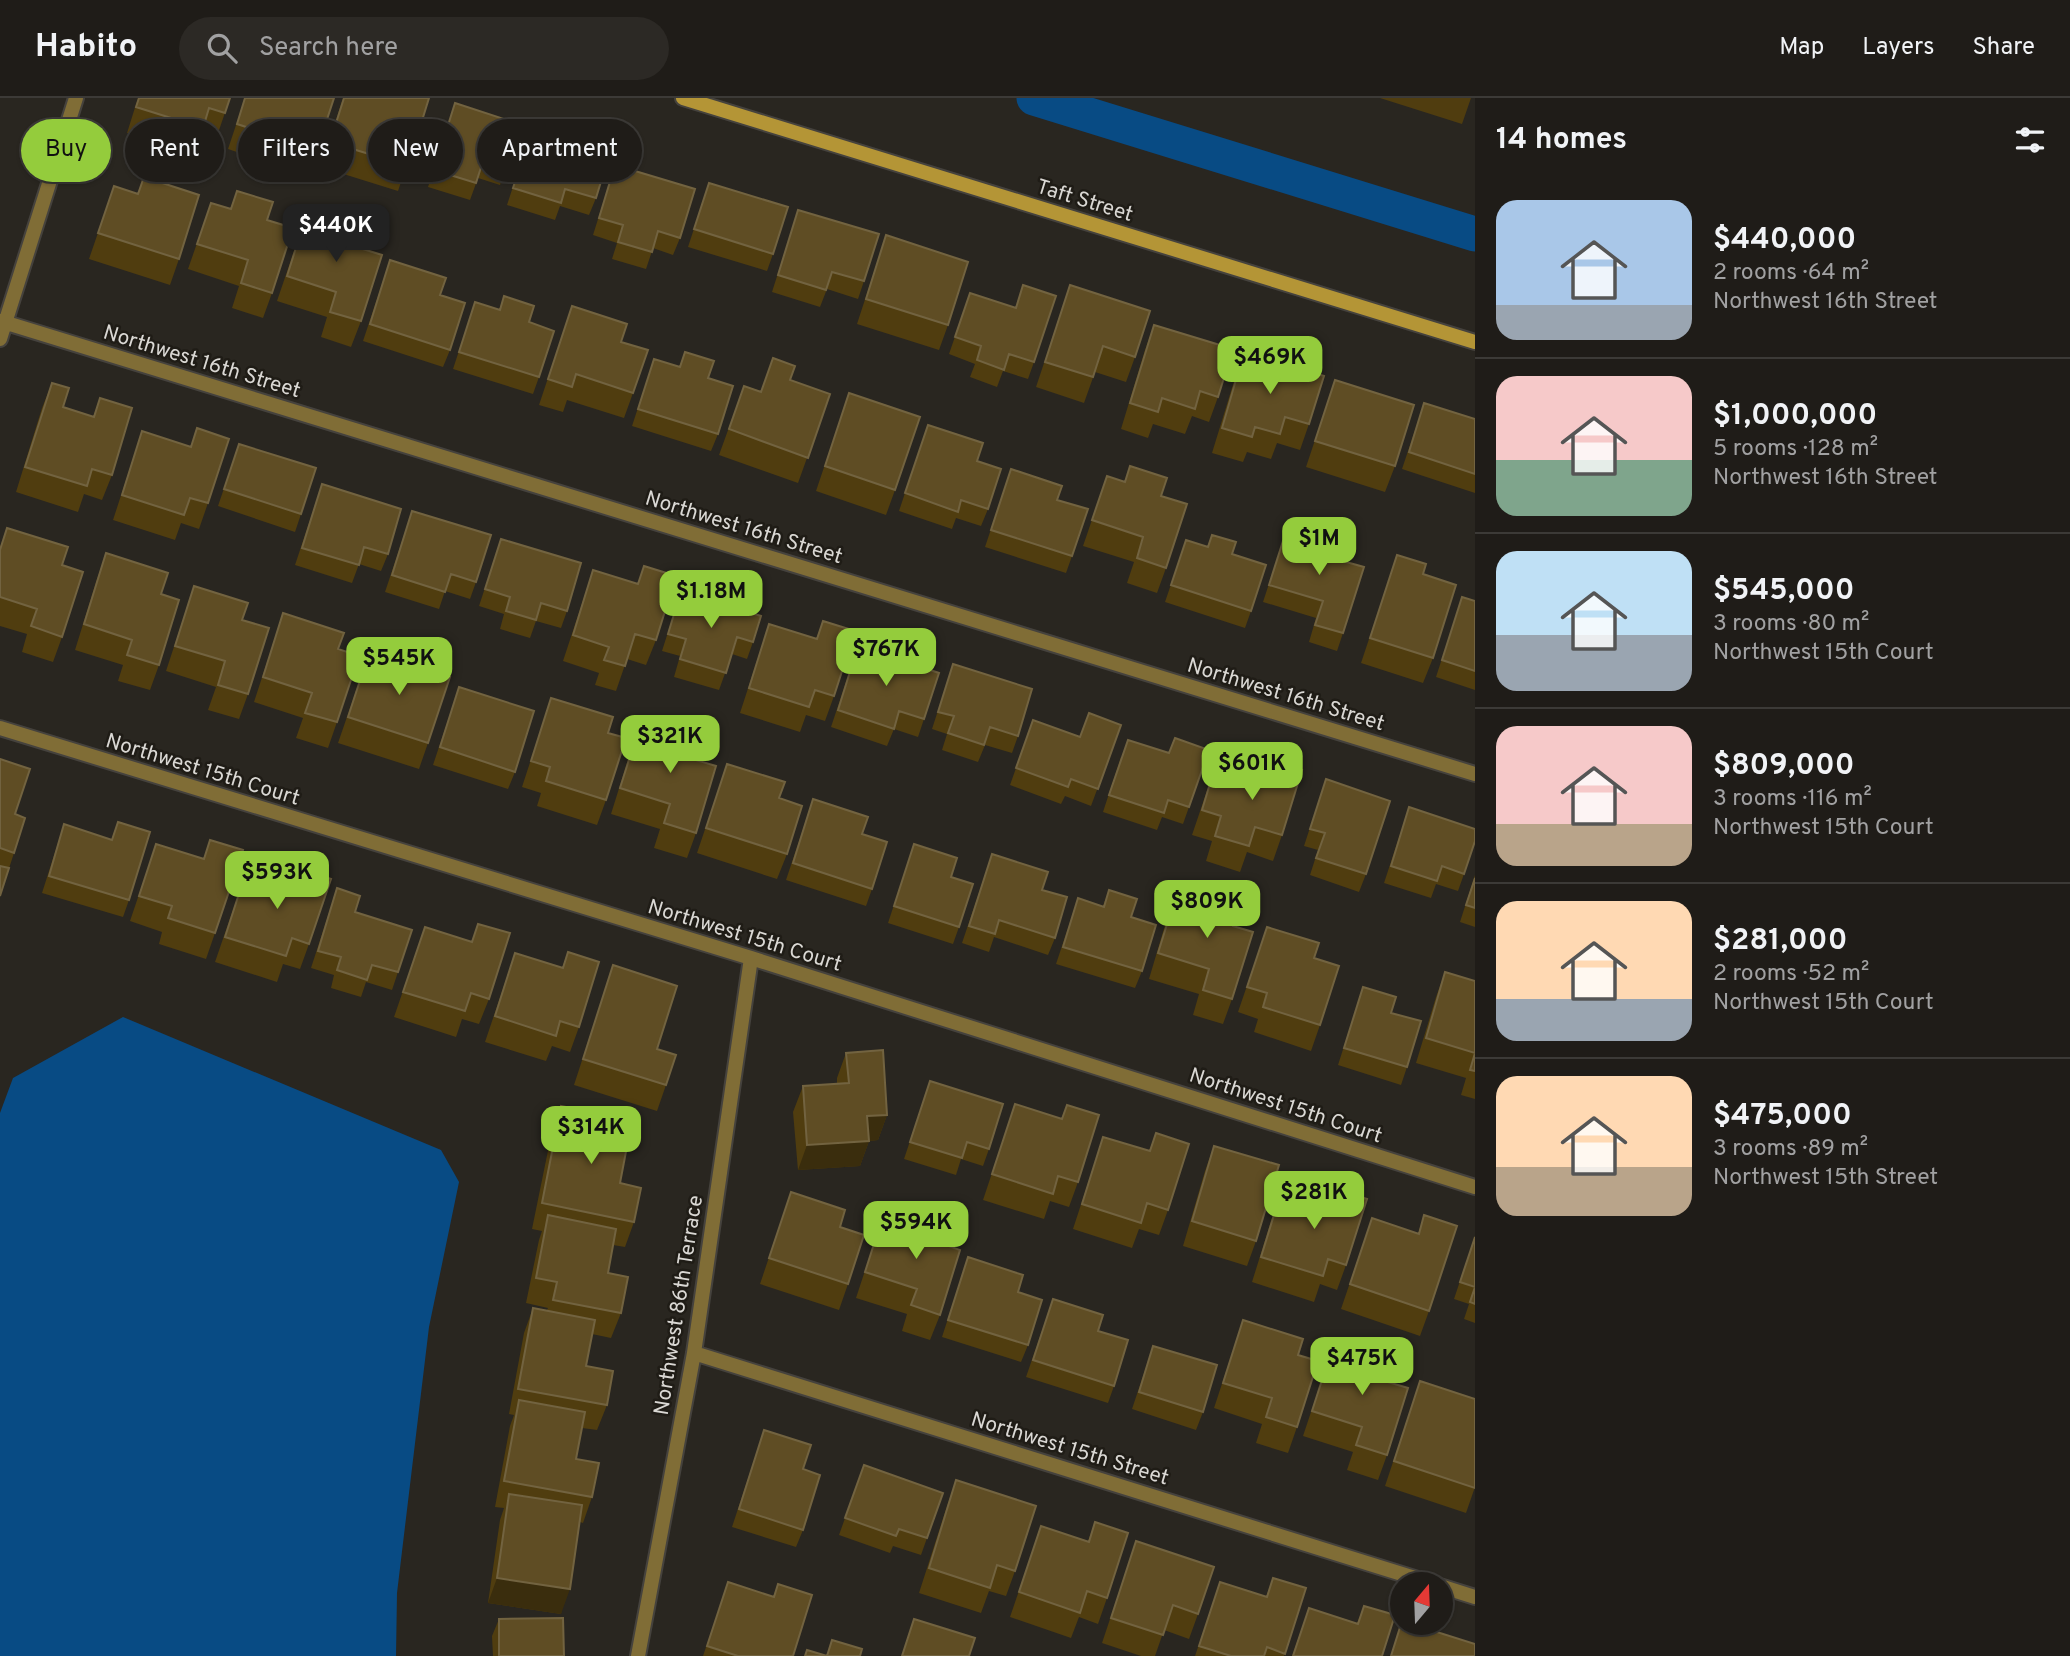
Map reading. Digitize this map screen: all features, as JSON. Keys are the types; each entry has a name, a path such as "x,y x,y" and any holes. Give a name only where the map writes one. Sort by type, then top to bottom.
{"street":[{"path":"0,339 2,321 76,98"},
{"name":"Taft Street","path":"683,98 1475,342"},
{"name":"Northwest 16th Street","path":"2,321 1475,774"},
{"name":"Northwest 15th Court","path":"0,729 751,958 1475,1187"},
{"name":"Northwest 86th Terrace","path":"638,1656 694,1353 751,958"},
{"name":"Northwest 15th Street","path":"694,1353 1396,1572"},
{"path":"1453,1590 1475,1597"}],"water":[{"path":"123,1017 441,1150 459,1182 429,1327 397,1593 396,1656 0,1656 0,1113 13,1078"}],"building":[{"path":"139,98 230,98 225,113 209,108 206,119 174,119 136,107"},
{"path":"245,98 334,98 327,119 239,119"},
{"path":"344,98 429,98 423,119 368,119 368,154 354,149 354,119 337,119"},
{"path":"455,103 504,119 477,119 476,183 463,179 463,119 450,119"},
{"path":"642,173 695,189 680,238 658,231 652,252 618,242 623,225 599,218 610,182 642,182"},
{"path":"142,182 159,182 199,195 179,259 98,233 114,186 138,194"},
{"path":"515,182 601,182 596,198 565,189 561,203 513,188"},
{"path":"709,183 788,207 773,254 694,229"},
{"path":"237,191 273,202 267,220 293,228 272,293 241,283 248,260 197,244 211,203 231,209"},
{"path":"798,210 879,234 864,281 832,272 826,290 778,275"},
{"path":"307,213 368,233 363,249 382,255 361,321 330,312 336,292 287,276"},
{"path":"886,235 968,262 948,325 866,299"},
{"path":"390,260 446,278 440,295 465,303 450,350 370,324"},
{"path":"1023,285 1056,296 1034,362 1009,354 1004,370 977,360 981,346 955,337 970,293 1016,308"},
{"path":"1070,285 1150,311 1135,357 1103,346 1093,377 1045,362"},
{"path":"504,296 534,306 529,322 554,331 539,377 459,352 475,302 500,310"},
{"path":"572,306 627,324 621,342 648,350 633,393 576,374 572,387 548,379"},
{"path":"1154,325 1233,349 1218,397 1200,391 1195,409 1162,398 1158,412 1130,403"},
{"path":"685,352 714,361 708,378 733,386 718,434 638,409 654,359 680,367"},
{"path":"1244,352 1324,376 1309,424 1285,417 1280,434 1255,427 1252,437 1222,428"},
{"path":"773,358 795,366 790,380 830,394 808,458 729,429 744,386 761,392"},
{"path":"1335,380 1414,405 1395,466 1315,441"},
{"path":"52,383 69,388 63,407 94,417 100,398 132,408 112,475 92,469 87,486 25,467"},
{"path":"849,393 920,417 895,490 825,466"},
{"path":"1424,403 1475,419 1475,474 1409,452"},
{"path":"928,425 983,443 977,461 1001,469 988,509 961,500 958,512 905,493"},
{"path":"197,428 229,439 208,503 190,498 184,515 122,495 142,431 191,447"},
{"path":"239,444 316,468 301,514 224,489"},
{"path":"1130,466 1167,478 1161,496 1187,504 1166,568 1137,558 1143,537 1092,520 1107,476 1125,482"},
{"path":"1011,469 1062,486 1057,500 1088,509 1072,556 991,530"},
{"path":"322,484 401,509 388,554 364,547 359,565 302,548"},
{"path":"412,511 491,535 476,582 451,574 445,592 392,575"},
{"path":"7,528 68,547 62,565 83,572 62,637 31,626 37,609 0,597 0,550"},
{"path":"1307,531 1344,542 1339,560 1364,567 1343,633 1315,625 1323,601 1269,585 1283,541 1302,547"},
{"path":"1212,535 1236,542 1232,554 1266,565 1251,611 1171,585 1186,540 1208,547"},
{"path":"501,539 581,563 567,611 541,603 536,620 506,611 510,597 485,589"},
{"path":"106,553 168,573 161,594 179,600 159,665 127,655 132,640 84,624"},
{"path":"1397,555 1426,564 1423,574 1456,585 1433,658 1370,638"},
{"path":"644,566 676,576 656,640 635,634 625,666 604,660 609,647 573,635 593,570 638,584"},
{"path":"194,586 248,603 242,620 269,628 248,694 218,685 225,661 175,646"},
{"path":"681,591 761,616 753,642 737,637 726,673 680,659 686,639 668,634"},
{"path":"1462,597 1475,601 1475,671 1442,660"},
{"path":"283,613 344,633 338,649 359,656 337,722 305,713 312,693 263,677"},
{"path":"823,621 855,631 834,696 815,690 809,707 749,688 769,624 817,639"},
{"path":"858,646 939,673 924,719 899,711 894,729 838,710"},
{"path":"370,650 450,677 428,743 348,717"},
{"path":"953,664 1032,689 1018,736 990,727 984,745 948,733 954,716 938,712"},
{"path":"459,687 534,711 515,772 440,747"},
{"path":"551,698 613,717 608,733 626,738 606,800 546,781 550,767 531,761"},
{"path":"1089,713 1121,725 1098,789 1071,779 1068,787 1016,768 1033,720 1080,737"},
{"path":"640,725 701,743 696,760 716,766 696,833 664,823 670,804 620,788"},
{"path":"1175,738 1209,750 1189,807 1168,800 1164,813 1109,795 1128,740 1169,753"},
{"path":"0,759 30,769 15,814 25,818 14,853 0,848"},
{"path":"1270,760 1302,770 1282,835 1255,827 1249,846 1215,836 1221,816 1202,810 1215,767 1264,782"},
{"path":"727,764 785,782 779,798 802,806 787,854 706,828"},
{"path":"1326,779 1390,801 1366,874 1316,858 1325,833 1310,829"},
{"path":"813,799 868,817 862,834 887,842 872,889 793,863"},
{"path":"1409,807 1475,829 1475,841 1464,874 1442,866 1437,881 1391,866"},
{"path":"118,822 150,832 129,900 49,876 64,824 112,840"},
{"path":"210,840 243,850 215,933 168,918 172,906 139,896 156,844 204,859"},
{"path":"914,844 957,858 951,877 973,884 959,927 894,906"},
{"path":"992,854 1048,872 1042,890 1067,897 1055,938 999,920 995,934 969,926"},
{"path":"0,866 9,868 0,896"},
{"path":"299,869 331,879 309,944 292,938 286,956 225,937 246,872 293,887"},
{"path":"1475,878 1475,908 1466,905"},
{"path":"337,888 360,896 355,912 412,930 398,972 372,965 367,980 337,970 341,957 318,951"},
{"path":"1178,889 1239,909 1233,926 1253,932 1232,999 1203,990 1209,969 1158,953"},
{"path":"1109,890 1137,899 1131,917 1156,925 1142,971 1063,947 1078,898 1104,907"},
{"path":"478,924 510,933 489,999 471,993 465,1011 403,992 425,927 472,942"},
{"path":"1267,927 1319,943 1314,958 1339,966 1320,1025 1263,1007 1267,993 1247,987"},
{"path":"568,952 599,962 579,1027 560,1021 556,1036 495,1016 515,953 563,968"},
{"path":"613,965 677,986 657,1049 676,1055 666,1085 583,1059"},
{"path":"1445,972 1475,981 1475,1053 1426,1038"},
{"path":"1363,987 1396,997 1391,1013 1421,1021 1407,1067 1344,1048"},
{"path":"883,1050 887,1115 867,1116 869,1141 807,1145 803,1086 849,1083 846,1053"},
{"path":"1475,1053 1475,1071 1470,1070"},
{"path":"930,1081 1003,1104 989,1149 967,1142 962,1158 910,1142"},
{"path":"1015,1104 1062,1119 1067,1105 1099,1115 1078,1182 1058,1176 1053,1194 992,1174"},
{"path":"561,1106 632,1120 620,1183 641,1188 634,1222 542,1203"},
{"path":"1156,1133 1189,1144 1168,1210 1147,1203 1141,1223 1082,1204 1103,1137 1150,1151"},
{"path":"1214,1146 1279,1165 1256,1241 1192,1221"},
{"path":"1334,1189 1367,1199 1346,1265 1328,1259 1323,1276 1261,1257 1281,1192 1329,1208"},
{"path":"791,1192 845,1210 840,1227 864,1235 848,1284 769,1258"},
{"path":"548,1215 616,1229 608,1273 628,1277 621,1313 553,1300 557,1282 536,1278"},
{"path":"1424,1215 1457,1226 1429,1311 1350,1284 1372,1218 1419,1234"},
{"path":"916,1218 948,1228 943,1244 960,1250 940,1315 911,1305 917,1289 865,1272 881,1222 912,1232"},
{"path":"1475,1237 1475,1287 1460,1282"},
{"path":"968,1257 1023,1275 1018,1292 1042,1300 1028,1345 948,1320"},
{"path":"1475,1287 1475,1304 1470,1302"},
{"path":"1053,1299 1103,1315 1098,1331 1128,1340 1114,1386 1033,1360"},
{"path":"533,1308 595,1320 586,1366 613,1371 607,1405 518,1389"},
{"path":"1243,1320 1303,1339 1298,1355 1318,1361 1297,1427 1266,1417 1272,1398 1223,1383"},
{"path":"1153,1346 1217,1365 1203,1412 1139,1392"},
{"path":"1333,1346 1393,1365 1388,1382 1408,1388 1387,1455 1356,1445 1362,1427 1312,1411"},
{"path":"1420,1381 1475,1399 1475,1488 1394,1461"},
{"path":"519,1400 585,1412 576,1459 599,1463 592,1497 504,1481"},
{"path":"764,1430 811,1445 803,1469 820,1475 803,1530 739,1509"},
{"path":"864,1465 943,1493 927,1538 899,1529 896,1536 845,1518"},
{"path":"956,1480 1036,1506 1015,1571 997,1565 990,1588 929,1568"},
{"path":"509,1494 582,1505 570,1589 497,1578"},
{"path":"1095,1522 1128,1533 1107,1598 1087,1591 1080,1613 1019,1592 1041,1526 1089,1542"},
{"path":"1136,1541 1214,1567 1198,1614 1173,1605 1163,1635 1111,1618"},
{"path":"1273,1578 1306,1588 1285,1654 1267,1647 1264,1656 1231,1656 1199,1646 1220,1582 1267,1597"},
{"path":"728,1582 774,1597 778,1584 812,1595 793,1656 738,1656 707,1646"},
{"path":"1364,1606 1390,1614 1390,1631 1382,1656 1293,1656 1309,1608 1358,1624"},
{"path":"563,1618 564,1656 499,1656 499,1619"},
{"path":"914,1619 975,1638 969,1656 902,1656"},
{"path":"1398,1635 1446,1635 1475,1644 1475,1656 1391,1656"},
{"path":"832,1640 862,1649 860,1656 827,1656"},
{"path":"807,1650 827,1656 805,1656"}],"waterway":[{"path":"1034,98 1475,234"}]}
